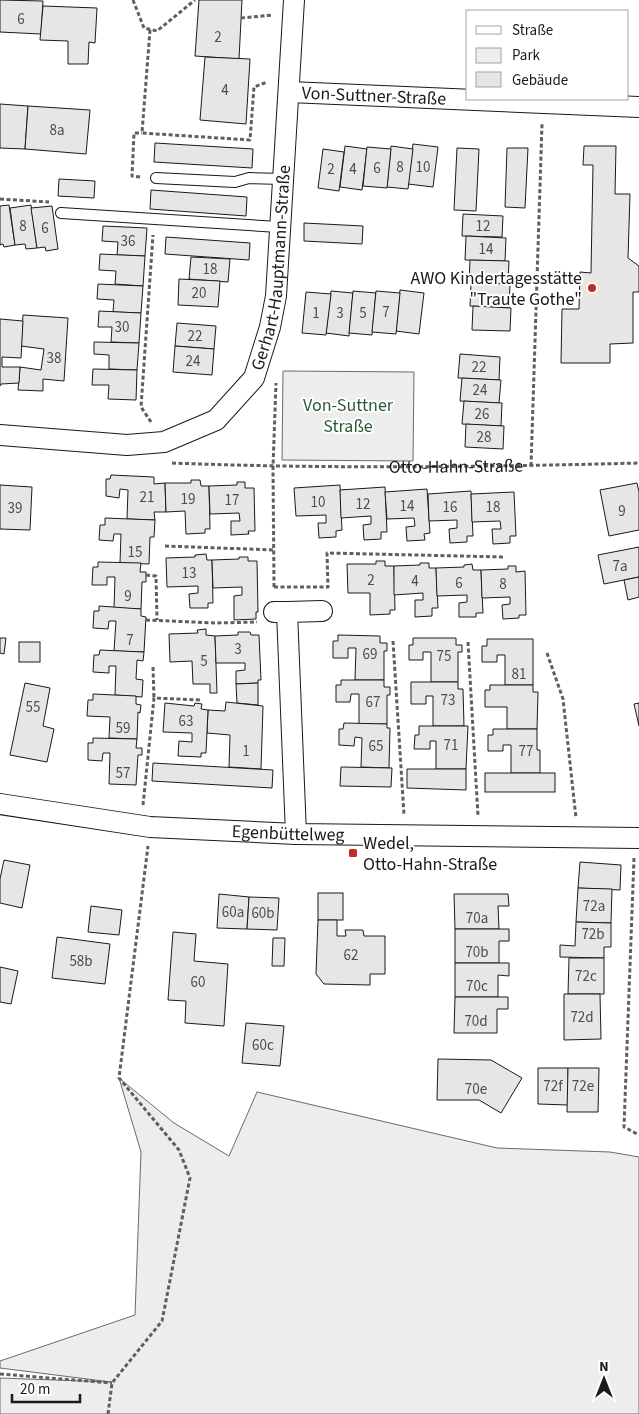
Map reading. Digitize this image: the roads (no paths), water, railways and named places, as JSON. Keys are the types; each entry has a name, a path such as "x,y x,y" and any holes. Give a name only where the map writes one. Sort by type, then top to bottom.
{"street":[{"name":"Gerhart-Hauptmann-Straße","path":"0,434 127,445 164,442 216,420 254,378 270,327 276,296 294,7"},
{"name":"Von-Suttner-Straße","path":"289,84 466,97"},
{"name":"Von-Suttner-Straße","path":"503,100 639,107"},
{"path":"296,834 283,615 322,611"},
{"name":"Egenbüttelweg","path":"0,804 146,826 296,834 637,838"}],"lane":[{"path":"156,178 235,182 249,178 283,179"},
{"path":"61,213 279,227"}],"place":[{"name":"AWO Kindertagesstätte \"Traute Gothe\"","path":"592,288"},
{"name":"Wedel, Otto-Hahn-Straße","path":"353,853"}],"park label":[{"name":"Von-Suttner Straße","path":"348,415"}]}
